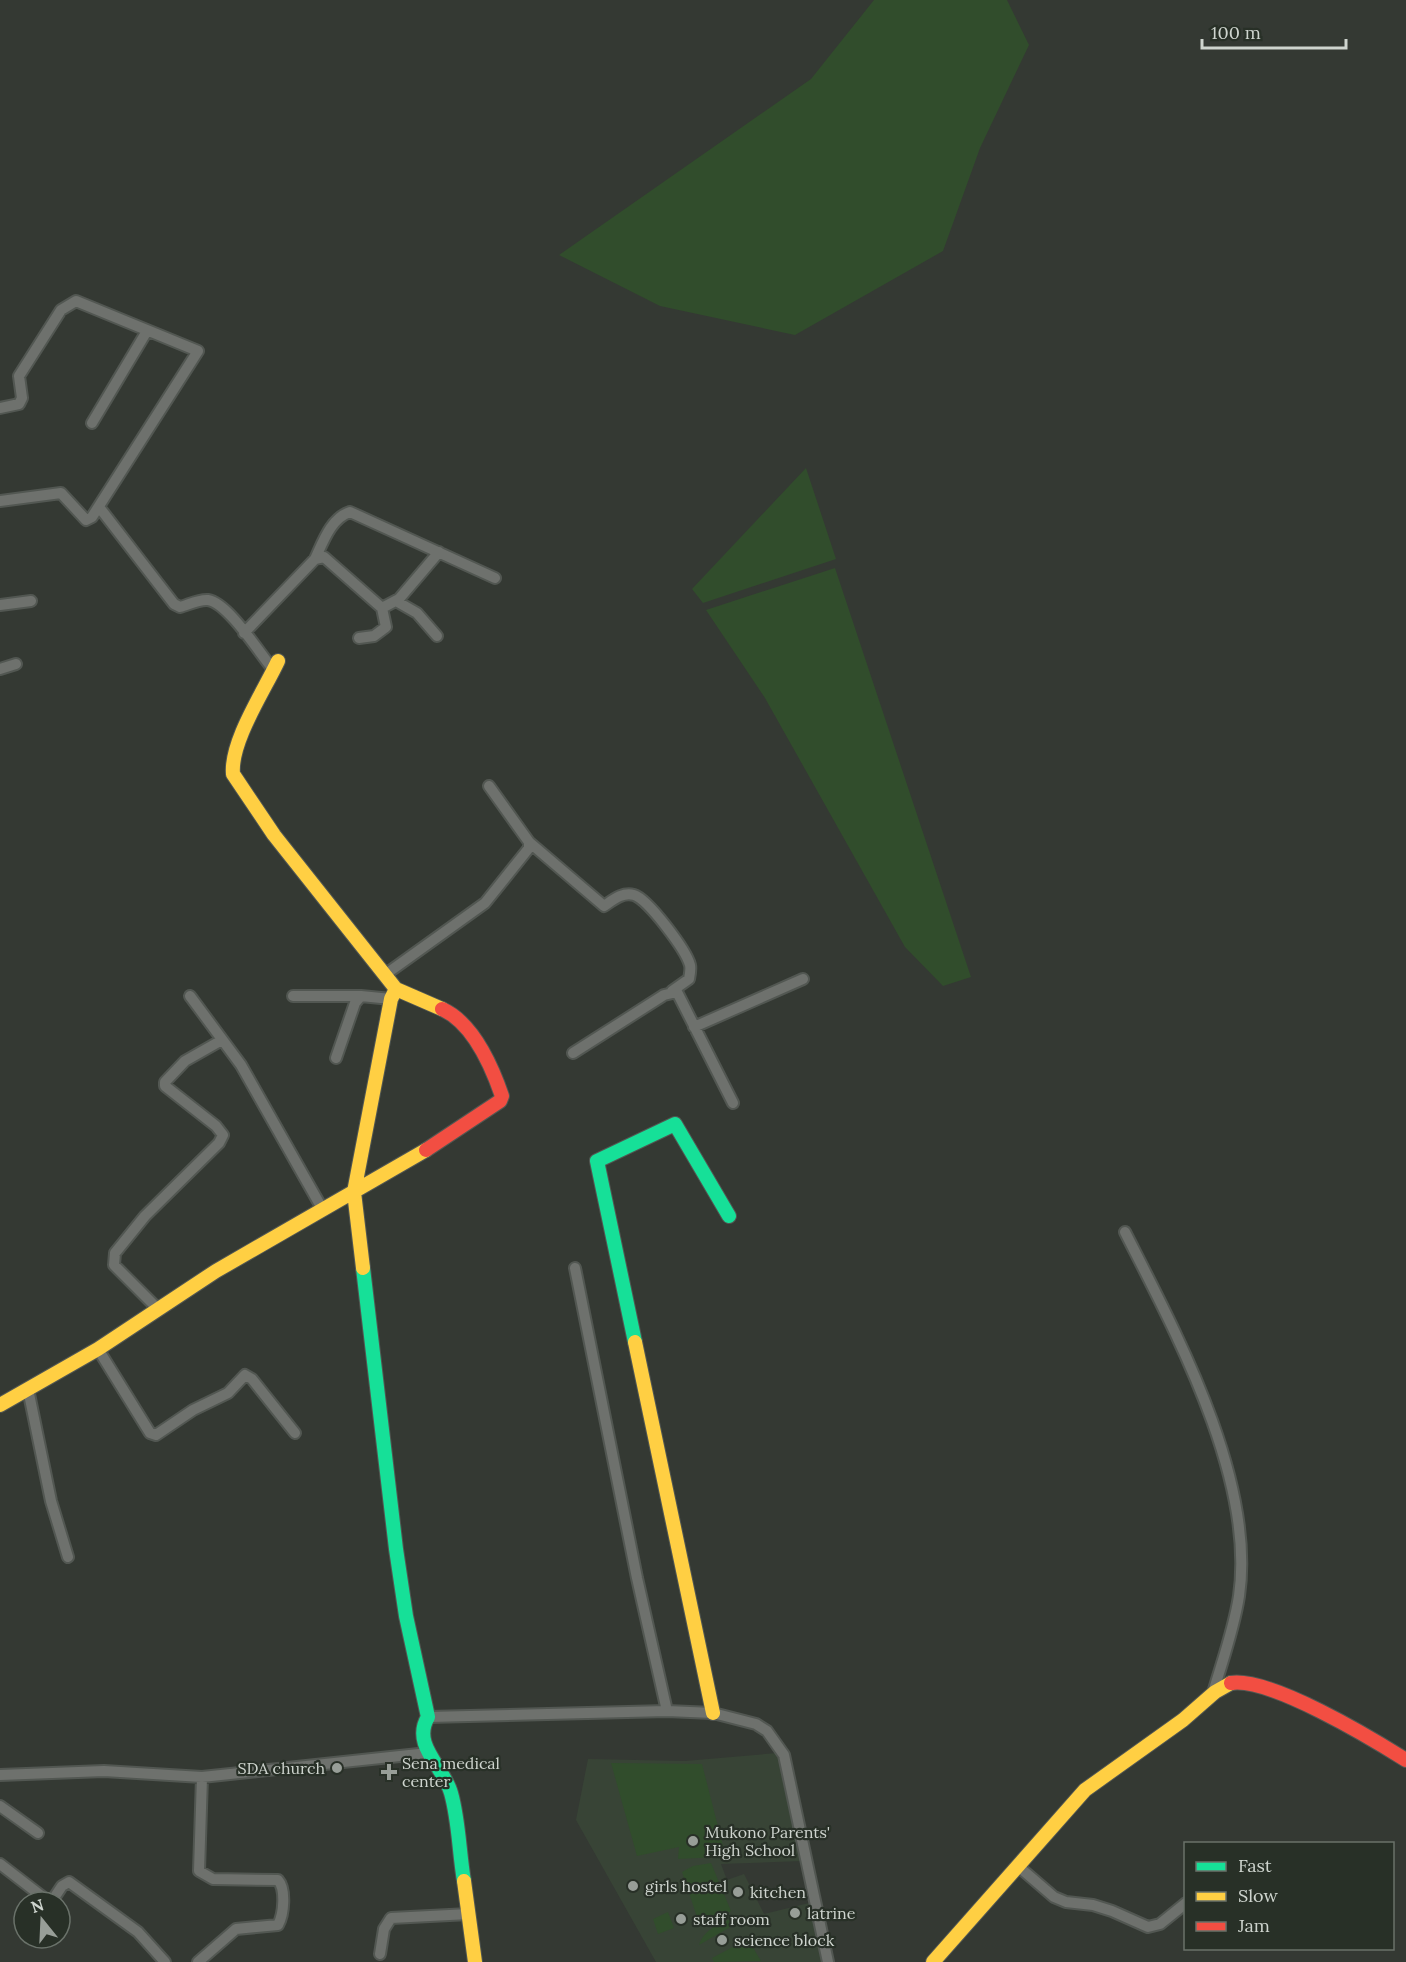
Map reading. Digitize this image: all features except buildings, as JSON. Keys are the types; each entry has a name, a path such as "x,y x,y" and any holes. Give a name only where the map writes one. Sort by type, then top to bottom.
{"street":[{"path":"0,408 19,404 22,398 19,376 66,305 76,301 198,351 99,507 86,520 61,493 0,501"},
{"path":"92,423 147,331"},
{"path":"99,507 174,604 180,607 208,600 218,604 230,614 244,633 275,664 254,714 239,742 232,762 233,774 274,835 386,974 394,994 354,1192 396,1549 406,1616 428,1717 423,1725 423,1737 428,1753 441,1769 451,1793 475,1962"},
{"path":"244,633 315,559 342,514 350,512 495,578"},
{"path":"382,608 396,601 439,552"},
{"path":"315,559 324,557 336,565 382,608 386,627 383,632 359,638"},
{"path":"0,605 31,601"},
{"path":"396,601 417,613 438,636"},
{"path":"0,669 16,664"},
{"path":"489,786 529,842 604,906 621,895 634,895 645,902 685,953 691,968 689,979 573,1053"},
{"path":"386,974 485,903 529,848 529,842"},
{"path":"694,1027 802,979"},
{"path":"672,991 677,992 734,1103"},
{"path":"0,1404 98,1349 216,1271 458,1131 500,1101 502,1096 494,1072 463,1022 453,1014 394,994 293,996"},
{"path":"190,996 241,1065 323,1210"},
{"path":"336,1058 355,1003 361,996"},
{"path":"159,1309 114,1266 113,1260 115,1253 145,1216 219,1143 223,1136 216,1126 165,1086 165,1082 185,1061 222,1040"},
{"path":"713,1713 597,1161 675,1124 729,1216"},
{"path":"1125,1232 1197,1378 1232,1488 1240,1544 1239,1597 1213,1693"},
{"path":"575,1268 637,1578 667,1711"},
{"path":"98,1349 150,1433 156,1435 165,1431 193,1410 228,1394 245,1375 252,1379 295,1433"},
{"path":"28,1389 51,1501 68,1557"},
{"path":"933,1962 1085,1790 1106,1772 1168,1731 1227,1684 1246,1682 1347,1725 1406,1760"},
{"path":"428,1717 667,1711 713,1713 756,1724 767,1731 784,1755 828,1962"},
{"path":"0,1774 104,1771 202,1777 428,1753"},
{"path":"198,1962 236,1929 279,1925 283,1888 278,1880 213,1879 199,1871 202,1777"},
{"path":"0,1806 38,1833"},
{"path":"0,1864 44,1898 52,1901 62,1886 69,1882 138,1932 165,1962"},
{"path":"1018,1866 1053,1897 1066,1902 1102,1908 1148,1927 1160,1924 1184,1904"},
{"path":"380,1954 384,1929 391,1918 469,1914"}],"shaded area":[{"name":"Mukono Parents' High School","path":"777,1753 802,1861 721,1864 727,1880 744,1874 764,1914 809,1903 822,1962 656,1962 576,1820 588,1759 685,1761"}],"green space":[{"path":"874,0 1007,0 1029,45 980,148 943,251 795,335 660,306 559,255 811,79"},
{"path":"806,468 836,559 703,603 692,589"},
{"path":"835,568 971,977 943,986 905,947 765,698 706,610"},
{"path":"611,1763 702,1764 723,1846 720,1857 678,1859 679,1847 637,1856"},
{"path":"711,1863 731,1911 700,1926 682,1872 693,1866"},
{"path":"668,1912 674,1928 658,1934 653,1919"},
{"path":"744,1915 746,1918 699,1945 702,1938 712,1928"},
{"path":"748,1939 761,1961 714,1962 712,1958"}],"traffic: fast":[{"path":"635,1342 597,1161 675,1124 729,1216"},
{"path":"363,1268 396,1549 406,1616 428,1717 423,1737 430,1756 451,1793 456,1814 464,1881"}],"traffic: slow":[{"path":"278,661 242,732 233,761 233,774 274,835 396,989 442,1009"},
{"path":"363,1268 354,1192 391,999 396,989"},
{"path":"0,1405 98,1349 216,1271 426,1150"},
{"path":"635,1342 713,1713"},
{"path":"933,1962 1085,1790 1183,1720 1215,1692 1231,1683"},
{"path":"464,1881 475,1962"}],"traffic: jam":[{"path":"426,1150 500,1101 502,1096 486,1058 472,1034 453,1015 442,1009"},
{"path":"1231,1683 1270,1689 1294,1699 1346,1724 1406,1760"}],"place":[{"name":"SDA church","path":"337,1768"},
{"name":"Sena medical center","path":"389,1772"},
{"name":"Mukono Parents' High School","path":"693,1841"},
{"name":"girls hostel","path":"633,1886"},
{"name":"kitchen","path":"738,1892"},
{"name":"latrine","path":"795,1913"},
{"name":"staff room","path":"681,1919"},
{"name":"science block","path":"722,1940"}]}
